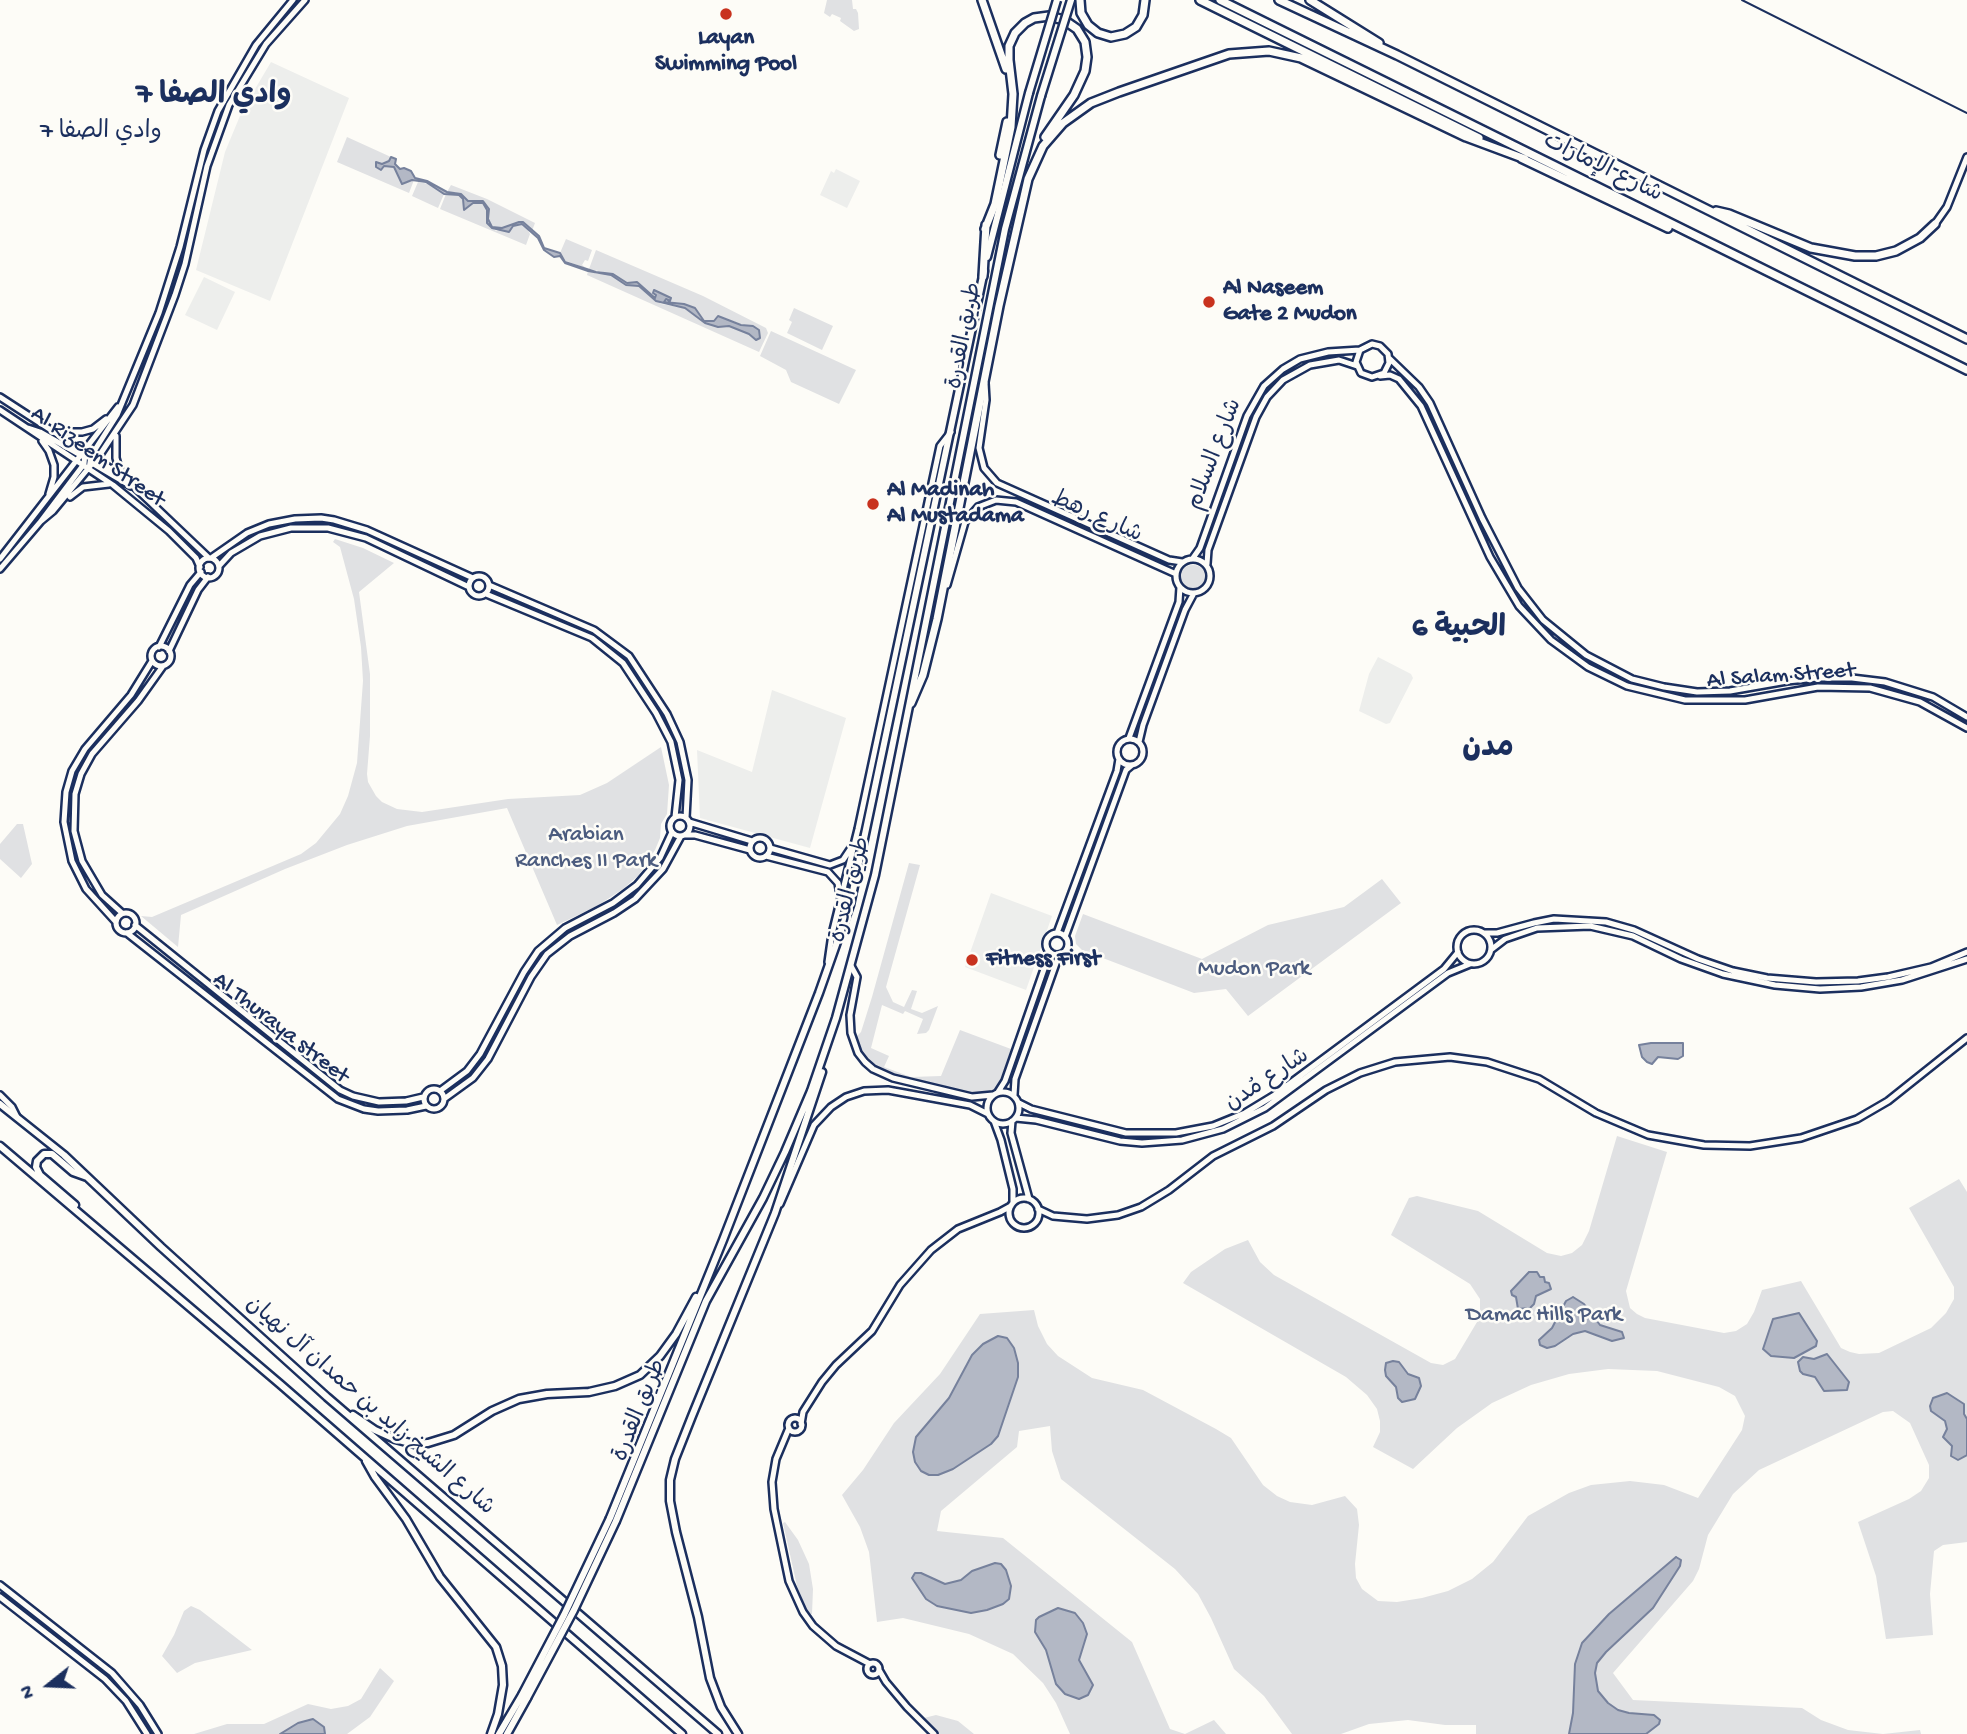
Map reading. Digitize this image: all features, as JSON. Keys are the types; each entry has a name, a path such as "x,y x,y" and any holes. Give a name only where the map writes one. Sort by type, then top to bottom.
{"highway":[{"path":"982,0 1007,69 1010,99 985,229 983,276"},
{"path":"1080,0 1081,13 1088,25 1098,33 1111,37 1125,34 1136,27 1143,15 1145,0"},
{"path":"1200,0 1358,80 1659,224 1711,244"},
{"name":"شارع الإمارات","path":"1220,0 1967,370"},
{"name":"شارع الإمارات","path":"1279,0 1397,55 1967,339"},
{"path":"1310,0 1397,55"},
{"path":"985,229 995,204 1009,139 1013,87 1009,51 1013,37 1018,29 1030,20 1044,16 1059,18 1069,22 1082,37 1087,57 1078,88 1042,142 1032,163 1016,219 1014,240"},
{"path":"911,703 923,675 940,601 984,380 1033,165 1047,140 1069,117 1105,97 1237,52 1269,51 1301,58 1459,134 1525,159"},
{"path":"1710,211 1734,215 1811,248 1855,256 1876,256 1896,251 1920,238 1935,224"}],"main road":[{"name":"طريق القدرة","path":"613,1520 848,912 860,867 983,276 1029,93 1057,0"},
{"name":"طريق القدرة","path":"507,1734 613,1520 715,1282 779,1167 828,1044 876,875 1005,229 1041,96 1071,0"},
{"path":"738,1734 722,1707 710,1678 698,1617 676,1532 670,1487 677,1453 775,1213 816,1092 828,1044"},
{"name":"شارع الشيخ زايد بن حمدان آل نهيان","path":"0,1104 89,1177 327,1397 718,1734"},
{"name":"شارع الشيخ زايد بن حمدان آل نهيان","path":"0,1146 682,1734"},
{"path":"89,1177 75,1174 52,1154 42,1155 36,1164 40,1175 86,1215 96,1229"},
{"path":"327,1397 388,1437 414,1444 441,1440 519,1399 547,1394 597,1391 640,1375 666,1349 702,1290"},
{"path":"366,1459 375,1477 400,1508 448,1588 496,1647 502,1666 503,1685 491,1734"},
{"name":"طريق القدرة","path":"499,1734 525,1697"}],"street":[{"path":"0,569 41,521 117,415 148,344 167,290 204,150 218,111 256,45 293,0"},
{"path":"0,559 48,497 117,432 144,382 176,295 210,158 229,106 266,44 305,0"},
{"path":"1935,224 1947,207 1967,157"},
{"path":"1376,344 1383,348 1389,358 1388,368 1380,376 1368,376 1357,366 1360,350 1367,345 1376,344"},
{"name":"شارع السلام","path":"1194,558 1200,548 1247,416 1264,386 1283,369 1300,359 1328,352 1360,350"},
{"name":"Al Salam Street","path":"1389,358 1419,387 1430,403 1482,518 1518,588 1543,620 1573,647 1617,673 1648,684 1681,690 1730,691 1799,680 1835,678 1885,682 1933,697 1967,717"},
{"name":"شارع السلام","path":"1207,564 1208,550 1256,417 1267,397 1283,380 1310,365 1339,360 1357,366"},
{"name":"Al Salam Street","path":"1380,376 1395,377 1416,398 1426,414 1501,579 1519,606 1534,624 1569,654 1609,679 1685,700 1725,701 1783,691 1830,687 1886,691 1928,705 1967,728"},
{"name":"شارع رهط","path":"984,380 986,400 979,448 984,468 997,483 1169,560 1182,562"},
{"name":"Al Rizeem Street","path":"0,397 50,430 87,460 169,531 198,560 200,569"},
{"path":"50,430 70,434 87,431 103,422 122,402"},
{"name":"Al Rizeem Street","path":"0,410 39,438 87,460"},
{"path":"24,428 40,432 124,484 134,486"},
{"path":"117,432 117,463 134,486"},
{"path":"828,968 830,943 858,829 940,446 951,432"},
{"path":"39,438 49,451 54,465 54,477 48,497"},
{"path":"41,521 54,515 80,488 98,484 113,485"},
{"name":"Al Rizeem Street","path":"134,486 210,558"},
{"name":"شارع رهط","path":"940,601 965,522 978,507 996,500 1016,502 1176,574"},
{"path":"321,518 346,522 367,530 473,578 485,577 489,585 594,630 629,656 667,713 680,742 688,780 689,830 683,835 663,869 635,900 570,936 547,954 531,977 488,1059 473,1078 444,1099 441,1107 436,1109 426,1106 423,1097 430,1089 440,1091 467,1071 481,1054 538,951 556,934 613,903 637,885 660,858 672,832 671,822 675,817 679,780 671,742 656,713 623,663 592,638 486,594 475,596 469,587 366,538 328,528 303,527 260,536 240,547 198,590 169,651 170,660 92,754 81,774 75,794 74,831 82,861 102,895 122,913 132,915 135,925 127,933 120,931 116,922 86,889 72,861 64,822 66,792 72,771 85,748 131,695 152,661 152,653 159,647 202,561 210,558 247,533 270,524 295,519 321,518"},
{"path":"169,531 175,525"},
{"path":"179,542 185,536"},
{"path":"210,558 219,566"},
{"path":"1132,765 1123,763 1116,752 1119,744 1129,738 1178,607 1180,587 1176,574 1182,562 1194,558 1207,564 1210,572 1208,584 1194,593 1185,610 1143,724 1139,743"},
{"path":"200,569 208,577"},
{"path":"469,587 473,578"},
{"path":"486,594 489,585"},
{"path":"1180,587 1194,593"},
{"path":"159,647 169,651"},
{"path":"152,661 163,666"},
{"path":"1783,691 1784,685 1798,683 1799,680"},
{"path":"1014,1095 1015,1079 1059,955 1068,947 1065,937 1126,770 1142,755 1143,749 1139,743 1129,738"},
{"path":"988,1114 987,1105 1005,1080 1050,952 1047,942 1057,933 1119,759"},
{"path":"675,817 752,841 764,839 769,848 830,865 843,860 858,829"},
{"path":"713,839 715,831"},
{"path":"672,832 713,839 750,850 756,857 766,856 828,873 840,888 839,910"},
{"path":"734,845 736,836"},
{"path":"750,850 752,841"},
{"path":"766,856 769,848"},
{"path":"116,922 122,913"},
{"path":"1967,952 1931,967 1888,977 1816,982 1767,978 1721,968 1634,930 1606,922 1554,919 1497,933 1473,930 1462,934 1458,952 1464,961 1476,964 1486,960 1492,948 1501,940 1537,928 1590,926 1633,936 1681,959 1723,974 1775,985 1820,989 1861,987 1902,980 1967,959"},
{"name":"Al Thuraya street","path":"135,925 340,1090 379,1102 393,1103 423,1097"},
{"name":"Al Thuraya street","path":"127,933 338,1099 364,1109 378,1111 400,1111 426,1106"},
{"path":"1057,933 1065,937"},
{"path":"1484,933 1492,948"},
{"path":"1050,952 1059,955"},
{"name":"شارع مُدن","path":"1019,1103 1031,1109 1138,1134 1176,1133 1213,1126 1245,1113 1273,1096 1444,968 1458,952"},
{"name":"شارع مُدن","path":"1014,1120 1029,1118 1120,1141 1142,1143 1182,1140 1223,1129 1272,1104 1448,974 1470,964"},
{"path":"851,966 857,977 850,1024 858,1052 865,1062 883,1074 976,1097 1006,1091 1014,1095 1019,1103 1010,1129 1029,1199 1038,1209 1053,1216 1101,1218 1141,1207 1169,1191 1201,1163 1273,1126 1326,1090 1360,1073 1395,1062 1450,1057 1496,1064 1539,1079 1596,1113 1630,1129 1686,1143 1739,1146 1801,1138 1857,1119 1888,1101 1967,1038"},
{"path":"926,1097 928,1086"},
{"path":"775,1213 811,1130 822,1115 835,1103 852,1094 876,1090 974,1106 988,1114 1003,1145 1014,1194 1009,1216 1012,1222"},
{"path":"440,1091 444,1099"},
{"path":"0,1095 12,1107 17,1117"},
{"path":"993,1121 1003,1124 1014,1120"},
{"path":"1003,1145 1013,1142"},
{"path":"886,1682 869,1674 868,1666 835,1646 813,1626 803,1612 789,1581 772,1495 773,1470 791,1430 789,1422 803,1412 829,1373 872,1331 900,1285 931,1250 958,1229 996,1214 1024,1198 1029,1199"},
{"path":"1037,1222 1038,1209"},
{"path":"996,1214 1024,1228 1053,1216"},
{"path":"791,1430 800,1429 803,1412"},
{"path":"795,1419 801,1424"},
{"path":"0,1585 112,1673 140,1705 158,1734"},
{"path":"0,1595 13,1597"},
{"path":"0,1595 100,1674 126,1701 148,1734"},
{"path":"868,1666 876,1664 886,1682 934,1734"},
{"path":"874,1675 879,1670"}],"shaded area":[{"path":"271,62 349,98 270,301 196,270 225,152 242,111"},
{"path":"391,157 396,159 395,164 400,169 411,171 415,178 427,181 447,192 461,194 468,201 483,201 489,209 488,219 492,227 502,228 523,222 539,236 544,248 560,253 565,262 596,272 613,274 627,283 637,282 655,298 654,290 671,298 670,301 666,299 664,302 695,308 704,321 714,321 718,316 741,325 753,326 759,330 760,338 756,340 749,334 729,326 718,327 705,323 685,308 656,301 639,286 626,285 611,275 588,271 565,263 560,256 554,257 544,250 538,238 522,224 513,226 509,232 492,228 487,223 487,210 483,203 473,203 464,210 463,199 459,195 444,194 426,182 412,180 402,184 394,167 384,166 381,170 376,167 376,162 382,164"},
{"path":"836,169 860,181 847,208 820,195 831,171 834,173"},
{"path":"204,277 235,292 217,330 185,315"},
{"path":"1378,657 1411,674 1413,678 1390,723 1386,724 1359,711 1369,674"},
{"path":"772,690 846,718 810,848 700,818 697,750 752,772"},
{"path":"991,893 1052,916 1026,990 965,967"},
{"path":"1683,1043 1683,1056 1678,1059 1658,1057 1652,1064 1647,1062 1642,1057 1639,1045"},
{"path":"1529,1272 1537,1272 1540,1277 1544,1277 1551,1289 1536,1296 1530,1308 1518,1309 1516,1297 1511,1291"},
{"path":"1573,1297 1584,1304 1600,1325 1622,1332 1624,1338 1612,1341 1585,1331 1573,1334 1555,1346 1547,1348 1540,1345 1539,1340 1552,1328 1566,1301"},
{"path":"1799,1313 1817,1341 1816,1346 1794,1358 1771,1356 1763,1349 1773,1319"},
{"path":"998,1336 1007,1338 1014,1348 1018,1377 998,1436 991,1444 953,1469 938,1475 921,1471 913,1452 916,1437 949,1398 972,1355 983,1344"},
{"path":"1827,1354 1849,1382 1847,1390 1824,1391 1815,1377 1800,1371 1798,1362 1803,1357 1814,1359"},
{"path":"1399,1362 1408,1374 1419,1378 1421,1386 1415,1399 1402,1402 1398,1398 1396,1387 1386,1376 1385,1370 1386,1363"},
{"path":"1947,1393 1964,1404 1967,1419 1967,1455 1958,1460 1951,1456 1952,1446 1943,1437 1947,1429 1945,1421 1931,1411 1930,1406 1933,1398"},
{"path":"1676,1557 1681,1560 1680,1566 1653,1608 1606,1652 1597,1663 1595,1673 1598,1691 1608,1703 1629,1713 1654,1715 1660,1720 1659,1724 1646,1734 1569,1734 1573,1713 1575,1664 1582,1643 1609,1614"},
{"path":"995,1563 1001,1564 1006,1570 1011,1586 1009,1599 987,1610 971,1613 937,1606 926,1599 912,1578 915,1573 921,1573 945,1584 961,1580 972,1571"},
{"path":"1058,1608 1075,1613 1087,1634 1079,1660 1093,1685 1088,1695 1079,1699 1065,1694 1056,1684 1046,1650 1035,1632 1036,1620"},
{"path":"313,1719 324,1727 325,1734 280,1734 298,1723"}],"green space":[{"path":"827,0 852,0 853,9 858,13 859,29 854,31 840,21 841,18 832,14 830,17 824,13"},
{"path":"347,137 391,157 382,164 380,170 384,166 394,167 402,184 414,180 409,193 337,162"},
{"path":"418,182 429,184 444,194 438,208 412,196"},
{"path":"451,185 535,223 532,231 523,222 502,228 492,227 488,219 487,205 477,200 468,200 455,192 447,192"},
{"path":"446,194 461,197 463,208 478,202 483,203 487,210 487,223 496,231 518,224 525,225 530,234 526,245 440,209"},
{"path":"566,239 592,250 588,261 585,260 582,265 586,268 563,260 560,253"},
{"path":"596,250 703,296 766,328 768,333 759,352 587,275 588,271 598,274 603,272 589,269","holes":["613,274 627,283 634,282 659,301 694,308 704,321 714,321 718,316 747,326 751,335 726,325 718,327 705,323 685,308 661,304 639,286 626,285"]},
{"path":"794,308 833,326 822,350 787,333"},
{"path":"771,331 856,370 839,404 791,382 786,370 760,356"},
{"name":"Arabian Ranches II Park","path":"335,539 363,548 394,563 359,592 370,674 367,774 368,782 376,796 397,809 422,812 508,799 580,795 607,783 661,747 669,785 667,814 661,824 660,838 655,850 639,875 623,889 597,906 557,925 507,808 407,826 285,869 181,915 178,947 141,916 152,917 301,854 316,843 340,814 357,763 363,681 354,599 340,547 333,542"},
{"path":"1193,565 1203,569 1207,579 1203,589 1193,593 1183,589 1179,579 1183,569"},
{"path":"17,824 23,824 32,864 21,878 0,859 0,844"},
{"path":"909,863 920,865 886,987 893,1002 904,1007 912,990 917,991 911,1009 922,1013 938,1006 929,1030 917,1034 923,1019 882,1005 871,1048 889,1056 884,1067 911,1077 941,1076 960,1030 1011,1049 998,1087 983,1097 877,1072 860,1054 855,1038 861,1032 872,997"},
{"name":"Mudon Park","path":"1382,879 1401,903 1248,1016 1226,989 1194,993 1082,950 1076,944 1075,936 1083,914 1202,959 1268,925 1344,907"},
{"name":"Damac Hills Park","path":"1617,1136 1667,1152 1626,1291 1630,1308 1637,1314 1645,1318 1724,1333 1736,1331 1747,1324 1762,1290 1801,1281 1841,1348 1859,1354 1879,1353 1931,1328 1946,1313 1954,1299 1954,1287 1909,1208 1959,1179 1967,1192 1967,1542 1943,1545 1934,1551 1930,1594 1933,1635 1886,1639 1876,1576 1858,1522 1909,1499 1921,1491 1929,1478 1929,1465 1910,1423 1893,1411 1883,1412 1759,1470 1733,1494 1708,1535 1693,1581 1613,1673 1633,1700 1802,1708 1821,1720 1848,1730 1883,1734 1476,1734 1476,1725 1445,1725 1408,1720 1369,1724 1341,1734 1292,1734 1264,1696 1234,1669 1198,1594 1175,1569 1061,1479 1052,1451 1050,1426 1019,1431 1017,1447 941,1511 937,1531 1003,1538 1132,1642 1170,1729 1185,1734 1070,1734 1056,1703 1043,1683 1013,1654 969,1634 903,1618 877,1622 869,1552 860,1527 842,1495 863,1470 894,1423 940,1374 980,1314 1034,1310 1047,1344 1058,1356 1092,1378 1143,1390 1231,1438 1263,1485 1277,1496 1290,1502 1312,1505 1345,1496 1357,1509 1359,1525 1356,1578 1362,1589 1378,1601 1397,1602 1448,1591 1472,1579 1493,1562 1528,1516 1569,1493 1591,1485 1630,1481 1664,1485 1698,1498 1742,1430 1745,1416 1735,1396 1719,1387 1657,1371 1608,1369 1569,1374 1531,1385 1492,1403 1457,1428 1413,1469 1373,1447 1380,1432 1380,1421 1377,1409 1367,1395 1346,1377 1183,1283 1191,1272 1225,1249 1248,1240 1260,1262 1274,1275 1431,1363 1443,1365 1455,1359 1480,1317 1480,1299 1470,1284 1391,1235 1409,1198 1417,1196 1478,1211 1547,1253 1561,1256 1572,1253 1582,1245 1589,1231"},
{"path":"785,1522 798,1540 809,1564 813,1589 812,1614 806,1608 797,1586 783,1523"},
{"path":"191,1606 252,1650 195,1663 177,1673 162,1656 184,1611"},
{"path":"380,1668 394,1681 370,1717 347,1734 325,1734 319,1722 298,1723 280,1734 194,1734 227,1724 264,1724 308,1704 331,1709 348,1706 361,1699"},
{"path":"936,1715 958,1721 974,1734 935,1734 924,1723 924,1718"},
{"path":"1214,1720 1226,1734 1185,1734"},
{"path":"1920,1730 1921,1734 1883,1734"}],"railway":[{"path":"1742,0 1967,113"}],"place":[{"name":"Layan Swimming Pool","path":"726,14"},
{"name":"Al Naseem Gate 2 Mudon","path":"1209,302"},
{"name":"Al Madinah Al Mustadama","path":"873,504"},
{"name":"Fitness First","path":"972,960"}],"district":[{"name":"وادي الصفا 7","path":"214,97"},
{"name":"وادي الصفا 7","path":"101,133"},
{"name":"الحبية 6","path":"1459,630"},
{"name":"مدن","path":"1488,750"}]}
